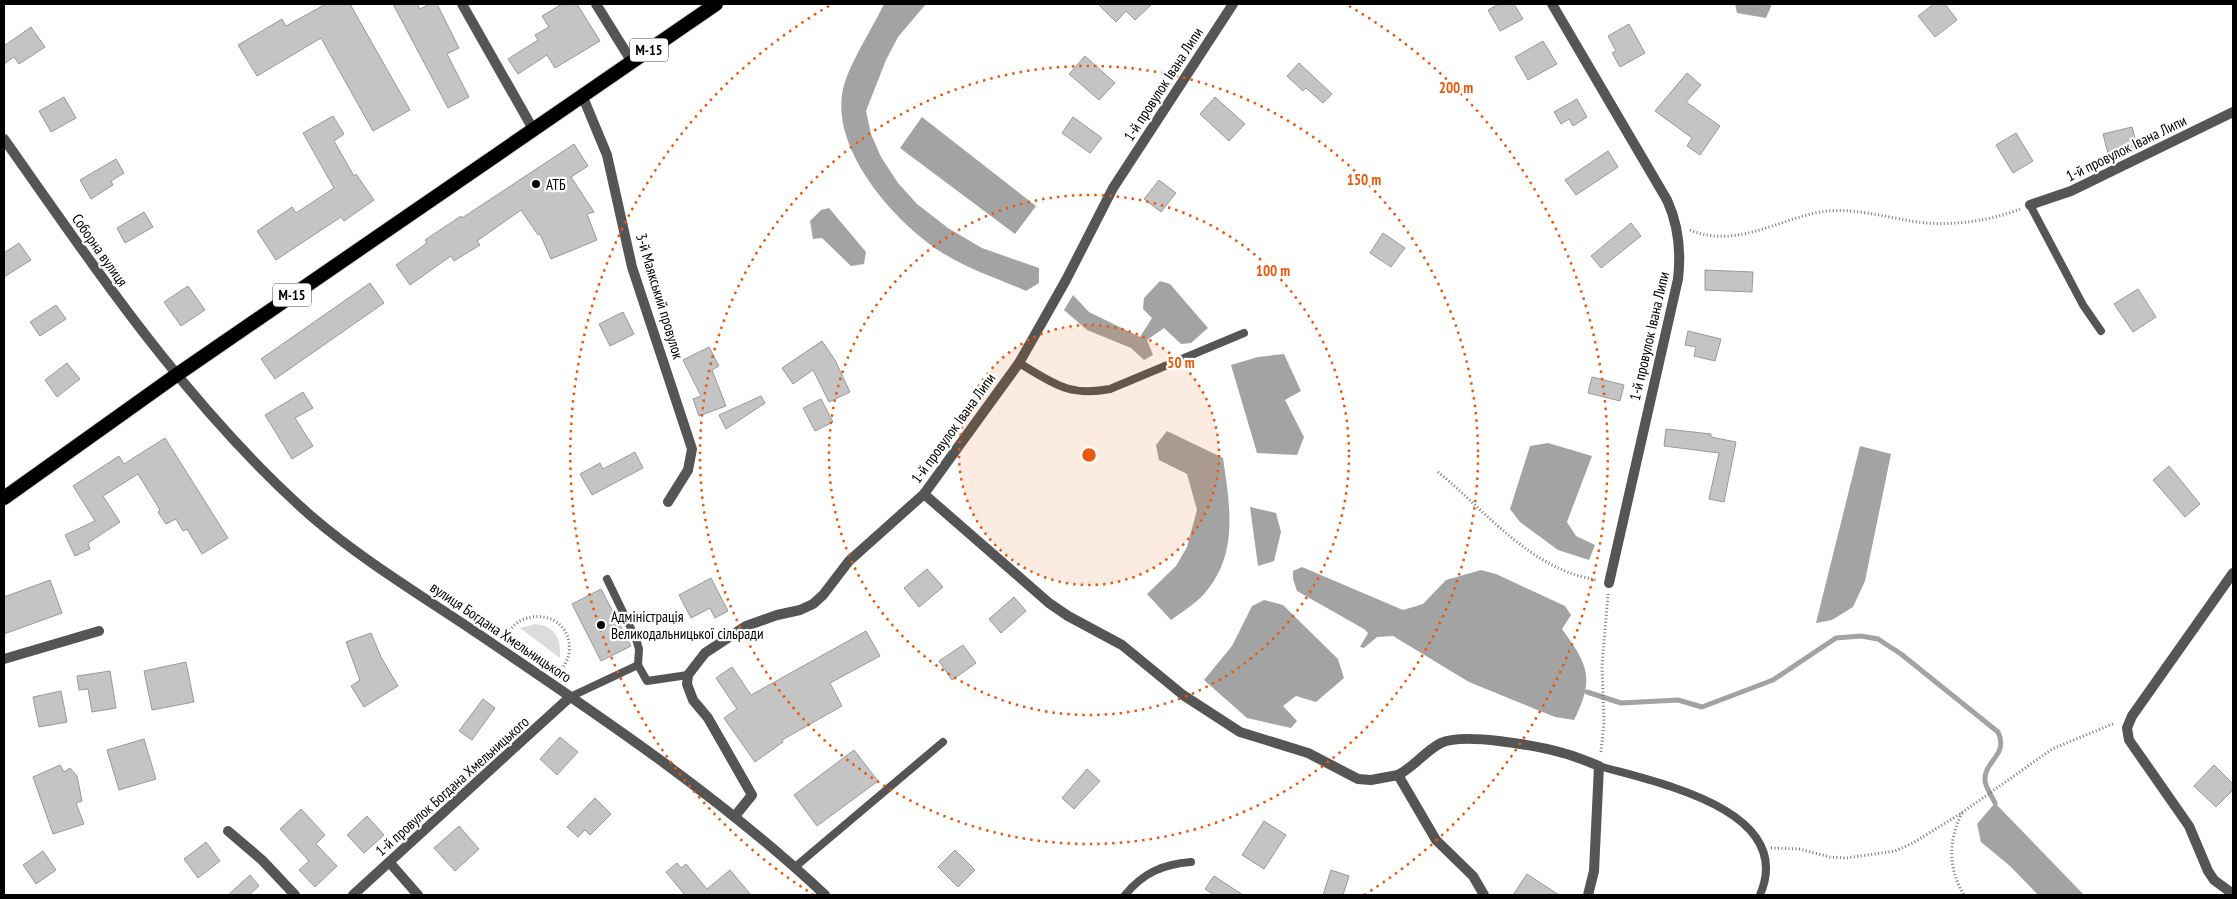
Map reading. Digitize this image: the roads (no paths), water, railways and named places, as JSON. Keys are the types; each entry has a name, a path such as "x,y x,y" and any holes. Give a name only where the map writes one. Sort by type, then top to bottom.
{"highway":[{"name":"М-15","path":"4,498 175,376 716,4"}],"street":[{"path":"462,4 533,129"},
{"path":"596,4 632,62"},
{"name":"1-й провулок Івана Липи","path":"688,675 705,654 746,626 777,615 800,610 813,604 823,595 849,561 924,494 1019,363 1044,321 1113,188 1233,4"},
{"name":"1-й провулок Івана Липи","path":"1552,4 1668,200 1676,224 1680,267 1678,279 1608,583"},
{"name":"3-й Маякський провулок","path":"582,95 607,154 632,267 692,449 688,470 668,502"},
{"name":"1-й провулок Івана Липи","path":"2030,205 2071,191 2233,112"},
{"name":"Соборна вулиця","path":"4,139 130,318 175,376"},
{"name":"вулиця Богдана Хмельницького","path":"175,376 250,457 310,515 364,558 552,684 735,816 825,895"},
{"path":"924,494 1048,603 1122,645 1183,695 1240,732 1308,753 1358,779 1371,780 1398,775 1441,743 1454,739 1540,747 1599,766 1594,871 1588,895"},
{"path":"2229,891 2214,880 2189,826 2129,740 2127,728 2132,716 2233,573"},
{"path":"4,659 99,631"},
{"path":"688,675 688,684 693,700 708,718 752,795 735,816"},
{"name":"1-й провулок Богдана Хмельницького","path":"353,895 570,698"},
{"path":"1398,775 1436,840 1473,876 1484,895"},
{"path":"228,831 262,860 295,895"},
{"path":"390,863 418,895"}],"lane":[{"path":"2030,205 2083,305 2101,332"},
{"path":"1019,363 1069,390 1091,392 1110,389 1244,334"},
{"path":"607,580 636,639 639,648 638,665 647,682 688,675"},
{"path":"570,698 638,665"},
{"path":"795,867 943,742"},
{"path":"1599,766 1708,800 1741,821 1751,831 1762,851 1765,875 1760,895"},
{"path":"1125,895 1136,882 1148,873 1164,866 1191,862"}],"waterway":[{"path":"1587,692 1621,703 1678,700 1702,707 1773,680 1836,638 1861,636 1878,639 1901,654 1998,732 2001,740 2000,747 1988,768 1985,780 1987,789 1995,803"}],"place":[{"name":"АТБ","path":"536,184"},
{"name":"Адміністрація Великодальницької сільради","path":"601,625"}]}
